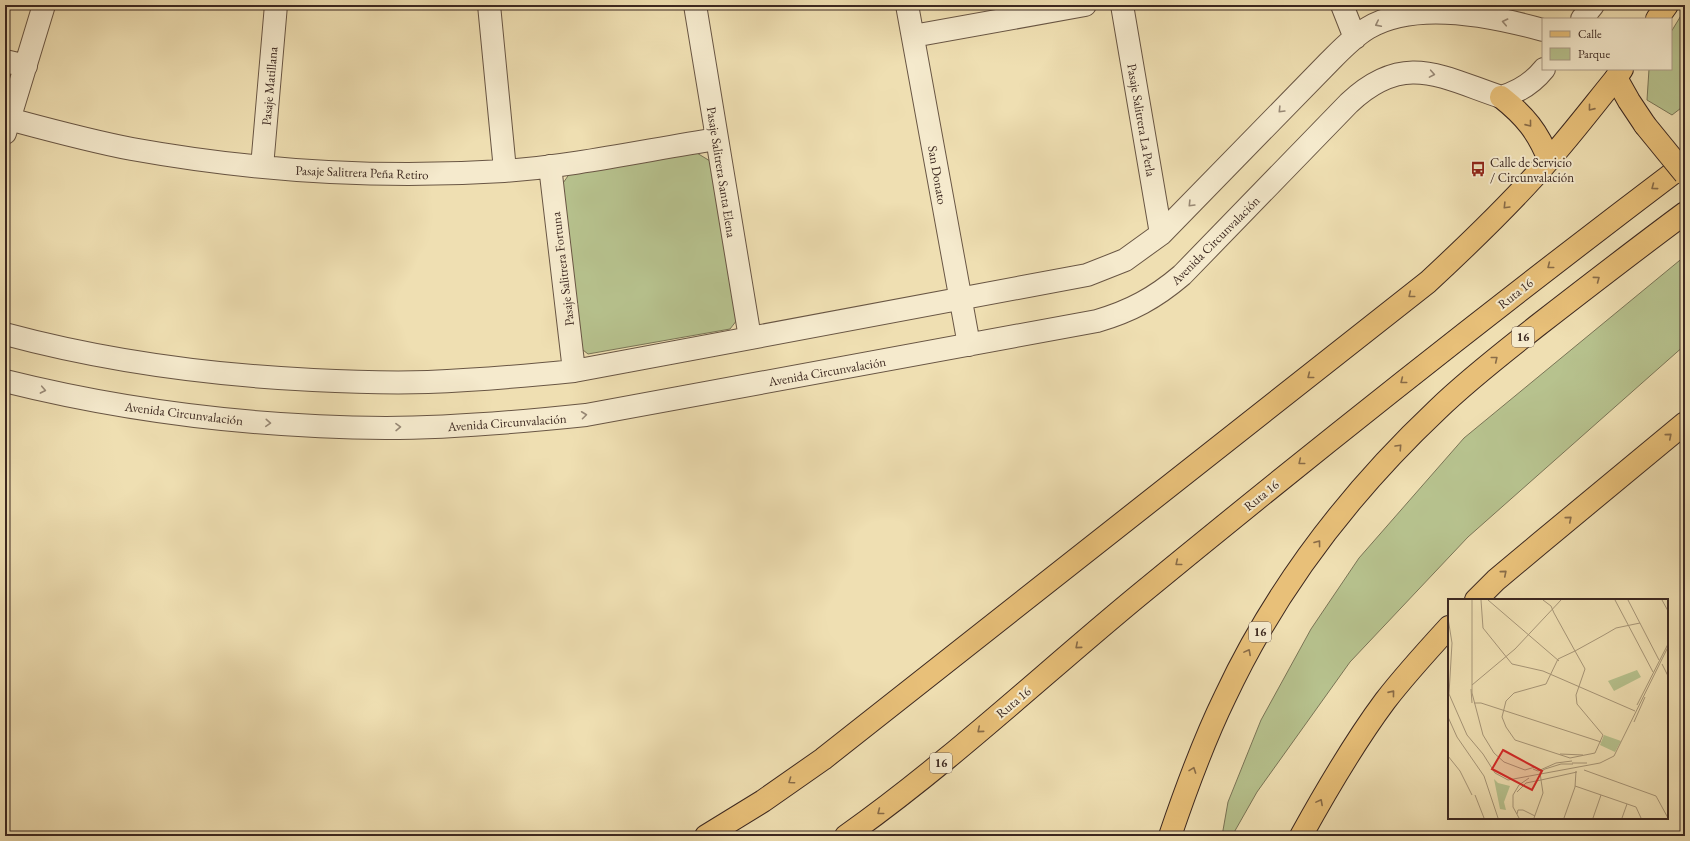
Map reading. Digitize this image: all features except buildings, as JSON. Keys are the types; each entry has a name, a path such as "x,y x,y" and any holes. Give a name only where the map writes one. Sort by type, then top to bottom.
{"main road":[{"path":"1658,18 1667,5"},
{"path":"706,836 763,801 823,759 1428,282 1474,240 1549,160 1616,72 1629,101 1645,125 1685,174"},
{"path":"1501,98 1518,111 1532,126 1542,142 1549,160"},
{"name":"Ruta 16","path":"846,836 878,814 934,769 1115,615 1307,457 1525,286 1685,164"},
{"name":"16","path":"1170,836 1201,750 1225,696 1253,643 1280,599 1308,556 1339,514 1372,476 1438,408 1477,374 1685,212"},
{"path":"1477,599 1496,580 1685,423"},
{"path":"1301,836 1333,779 1385,702 1448,628"}],"street":[{"path":"7,126 15,63 44,5"},
{"name":"Pasaje Matillana","path":"262,167 276,5"},
{"path":"489,5 505,170"},
{"name":"Pasaje Salitrera Santa Elena","path":"695,5 750,338"},
{"name":"San Donato","path":"907,5 969,345"},
{"path":"913,36 1085,5"},
{"name":"Pasaje Salitrera La Perla","path":"1122,5 1161,234"},
{"path":"1342,5 1355,38"},
{"path":"1583,18 1593,5"},
{"path":"5,334 80,352 147,363 214,372 281,378 354,382 427,382 501,378 574,371 1087,275 1125,260 1161,234 1329,62 1368,28 1398,16 1446,9 1542,30"},
{"path":"1501,98 1522,90 1543,70"},
{"name":"Avenida Circunvalación","path":"5,381 104,403 176,414 241,421 387,428 453,426 519,422 586,415 1097,321 1120,314 1142,304 1163,291 1182,275 1361,91 1377,81 1393,75 1406,73 1430,73 1447,77 1501,98"},
{"name":"Pasaje Salitrera Peña Retiro","path":"7,126 196,160 321,172 380,174 443,174 550,166 717,139"},
{"name":"Pasaje Salitrera Fortuna","path":"550,166 574,371"}],"green space":[{"path":"1685,9 1685,105 1672,115 1647,100 1649,70 1672,70 1672,30"},
{"path":"692,150 710,161 737,320 730,329 588,354 578,346 561,186 570,173"},
{"path":"1685,256 1685,345 1468,537 1350,662 1257,792 1232,836 1222,836 1228,802 1261,720 1311,629 1359,558 1464,438"}],"place":[{"name":"Calle de Servicio / Circunvalación","path":"1478,169"}]}
